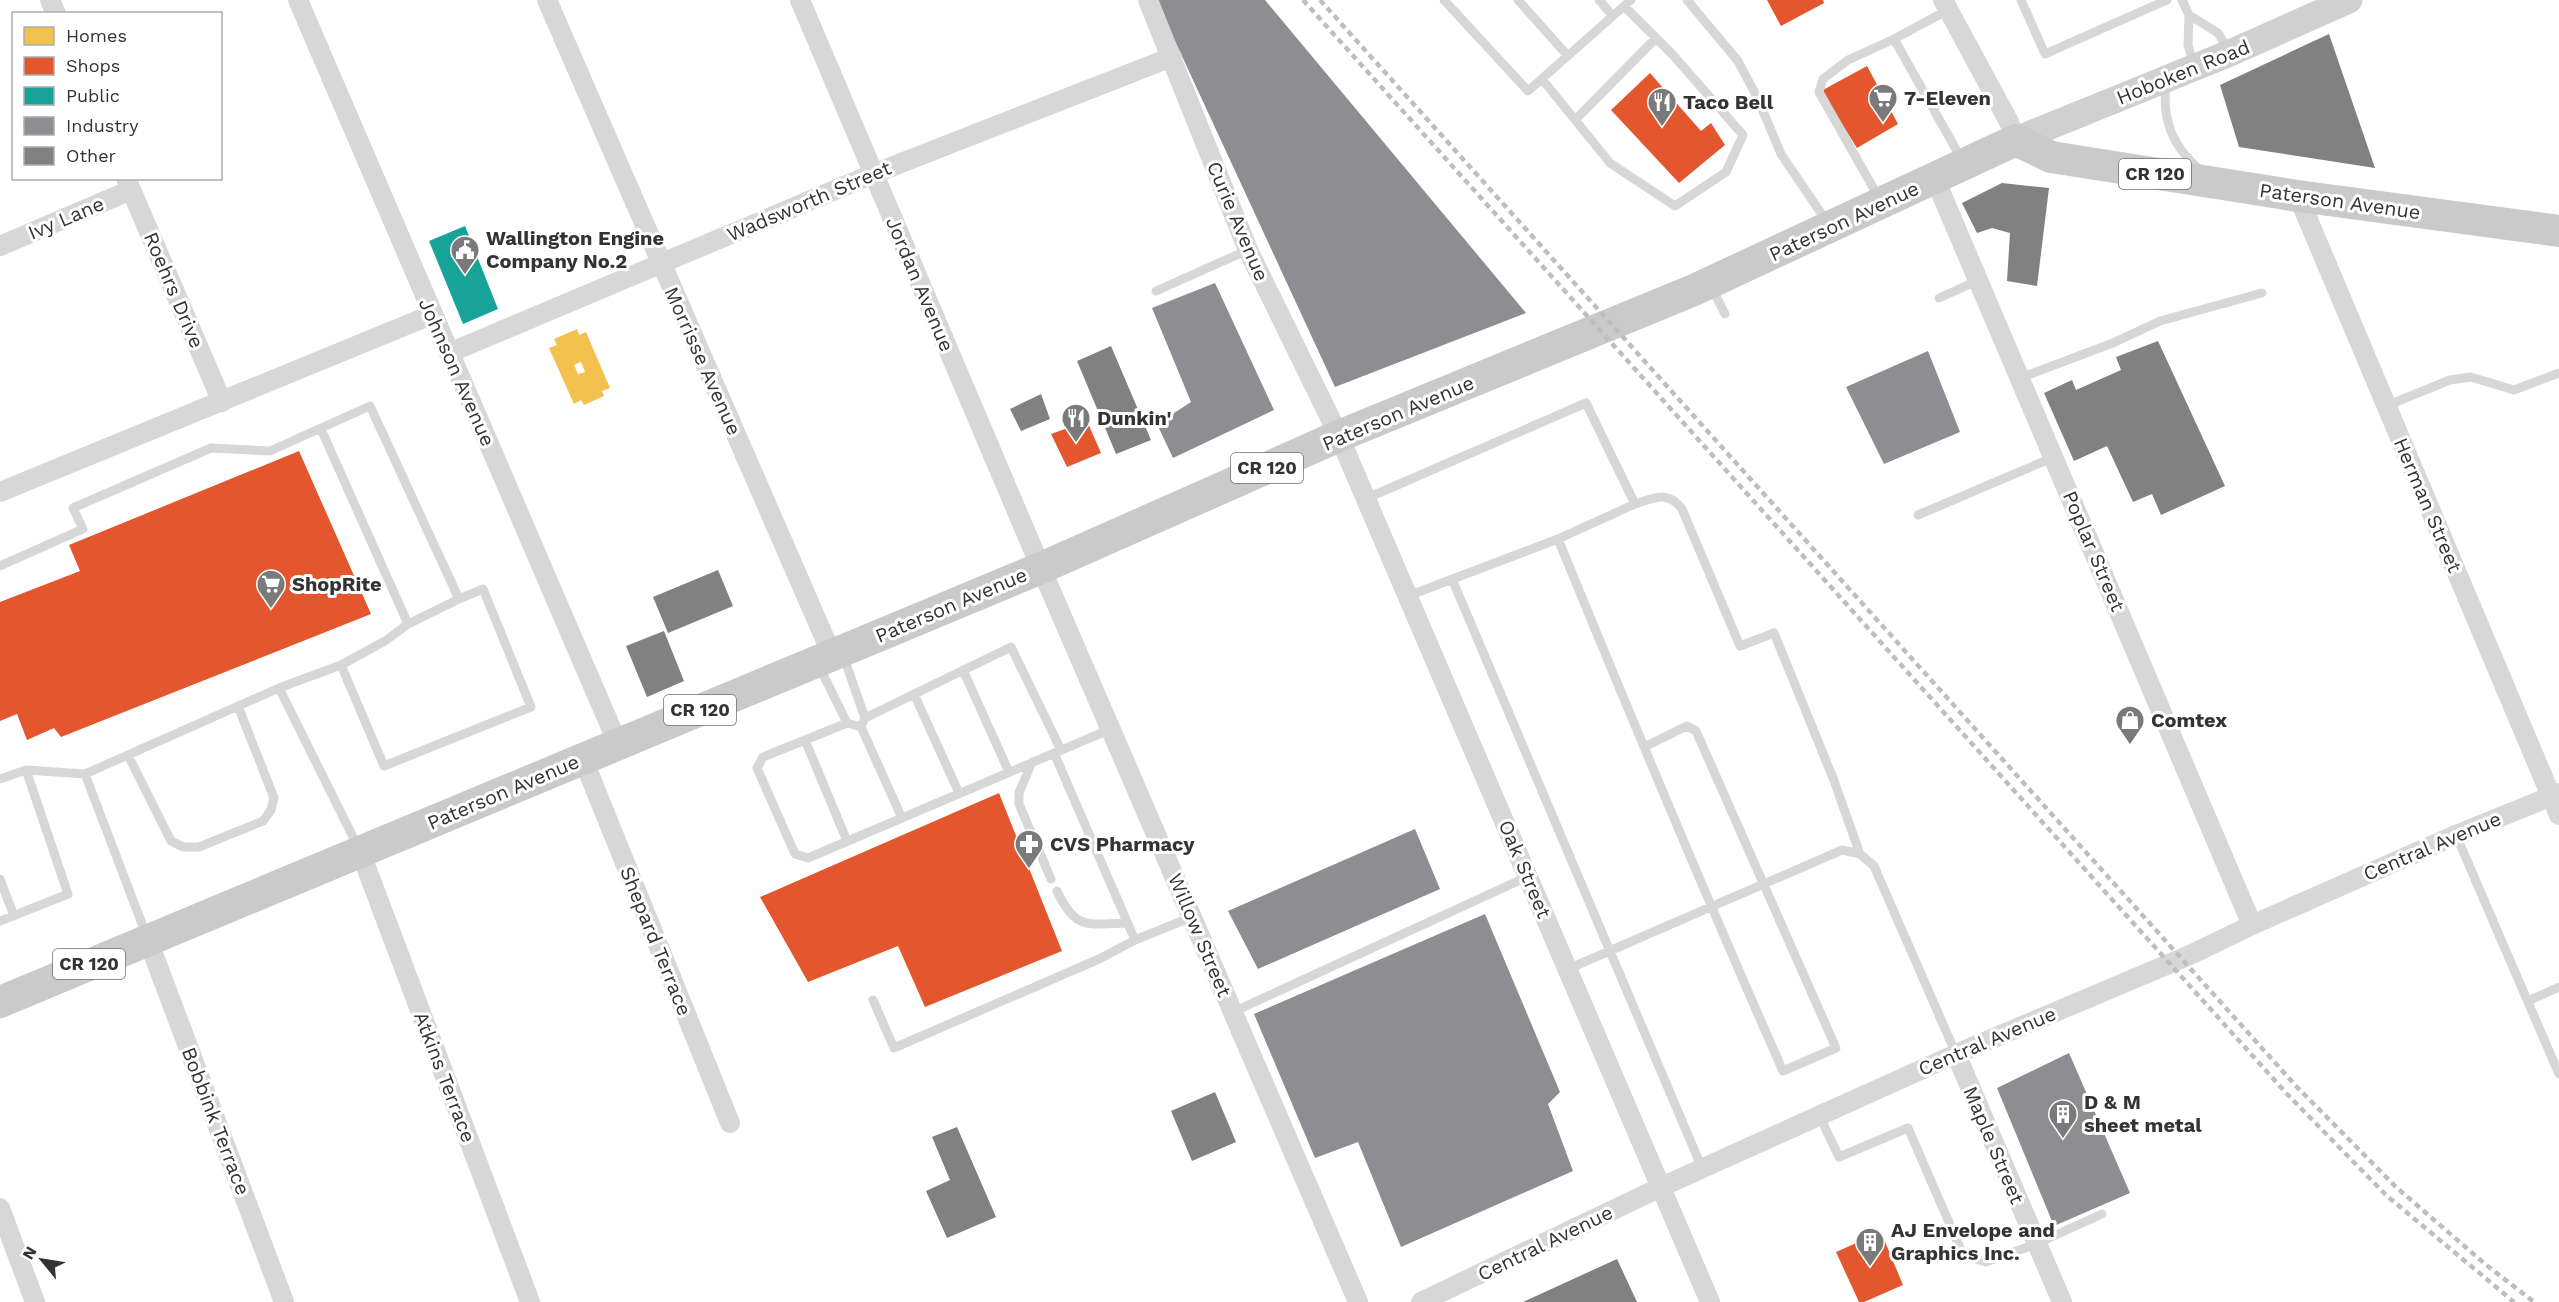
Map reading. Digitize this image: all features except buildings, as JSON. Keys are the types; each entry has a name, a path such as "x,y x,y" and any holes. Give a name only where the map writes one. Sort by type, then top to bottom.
{"main road":[{"name":"Paterson Avenue","path":"0,1002 1041,567 1339,436 1710,283 2016,140 2051,157 2298,196 2559,231"}],"street":[{"name":"Johnson Avenue","path":"298,0 431,315 541,562 618,744"},
{"name":"Morrisse Avenue","path":"547,0 830,656"},
{"name":"Jordan Avenue","path":"800,0 1041,567"},
{"name":"Curie Avenue","path":"1148,0 1248,250 1339,436"},
{"name":"Hoboken Road","path":"2016,140 2230,53 2322,6 2349,0"},
{"path":"1945,5 2009,122 2016,140"},
{"name":"Wadsworth Street","path":"449,353 873,174 1172,57"},
{"name":"Poplar Street","path":"1935,179 2252,925"},
{"name":"Ivy Lane","path":"0,246 129,184"},
{"name":"Roehrs Drive","path":"129,184 222,402"},
{"name":"Herman Street","path":"2298,196 2386,406 2555,795 2559,815"},
{"path":"0,492 431,315"},
{"name":"Oak Street","path":"1339,436 1710,1302"},
{"name":"Willow Street","path":"1041,567 1358,1302"},
{"name":"Shepard Terrace","path":"583,759 730,1123"},
{"name":"Central Avenue","path":"1421,1302 1661,1187 1819,1115 1956,1054 2190,956 2252,925 2456,835 2555,795"},
{"name":"Atkins Terrace","path":"360,851 530,1302"},
{"name":"Bobbink Terrace","path":"148,940 284,1302"},
{"name":"Maple Street","path":"1956,1054 2061,1302"},
{"path":"0,1208 35,1302"}],"lane":[{"path":"1444,0 1528,91 1628,3 1656,38 1743,135 1726,172 1675,206 1610,163 1542,79"},
{"path":"1518,0 1568,56"},
{"path":"1599,0 1613,16"},
{"path":"1687,0 1738,61 1758,99 1781,154 1830,226"},
{"path":"2021,0 2045,54 2167,0"},
{"path":"2182,0 2189,15 2188,45 2195,67"},
{"path":"1881,203 1819,92 1823,79 1848,60 1894,39 1945,5"},
{"path":"2189,15 2218,33 2230,53"},
{"path":"1575,120 1656,38"},
{"path":"1894,39 1965,165"},
{"path":"2166,79 2166,115 2174,141 2184,156 2214,183"},
{"path":"1156,291 1248,250"},
{"path":"1940,298 1979,280"},
{"path":"1710,283 1725,314"},
{"path":"2020,378 2113,343 2160,321 2262,293"},
{"path":"2386,406 2450,380 2471,377 2514,390 2559,373"},
{"path":"1365,499 1586,403 1635,504"},
{"path":"0,566 83,529 73,508 212,448 270,451 370,406 459,598"},
{"path":"321,429 408,624"},
{"path":"1918,515 2054,457"},
{"path":"1408,596 1557,539 1635,504 1664,496 1676,500 1682,509 1740,646 1774,633 1833,778 1860,854"},
{"path":"1557,539 1710,907 1783,1071 1836,1048 1696,731 1687,726 1644,747"},
{"path":"1452,579 1702,1168"},
{"path":"0,779 26,770 85,774 279,688 341,665 385,641 408,624 459,598 483,589 531,708 384,766 341,665"},
{"path":"861,728 865,718 1011,647 1135,940"},
{"path":"830,656 865,718"},
{"path":"830,656 847,723"},
{"path":"963,670 1009,772"},
{"path":"279,688 360,851"},
{"path":"914,694 959,793"},
{"path":"128,754 171,841 183,847 199,847 263,821 271,810 274,798 238,706"},
{"path":"902,818 861,728 847,723 763,757 757,768 795,854 808,858 902,818 959,793 1111,729"},
{"path":"805,740 847,841"},
{"path":"1032,762 1019,793 1019,804 1051,879"},
{"path":"0,921 68,894 26,770"},
{"path":"85,774 148,940"},
{"path":"2456,835 2559,1074"},
{"path":"1568,969 1842,850 1860,854 1874,866 1956,1054"},
{"path":"1233,1011 1529,876"},
{"path":"0,879 14,916"},
{"path":"1056,891 1066,911 1075,919 1086,924 1127,923"},
{"path":"873,1000 894,1048 1099,959 1135,940 1192,917"},
{"path":"2528,1001 2559,987"},
{"path":"1819,1115 1839,1157 1908,1128 1961,1250 1971,1258 1986,1262 2036,1244 2102,1214"}],"railway":[{"path":"1303,0 2287,1094 2387,1196 2514,1302"},
{"path":"1320,0 2296,1086 2396,1187 2485,1264 2534,1302"}],"place":[{"name":"7-Eleven","path":"1883,124"},
{"name":"Taco Bell","path":"1662,128"},
{"name":"Wallington Engine Company No.2","path":"465,276"},
{"name":"Dunkin'","path":"1076,444"},
{"name":"ShopRite","path":"271,610"},
{"name":"Comtex","path":"2130,746"},
{"name":"CVS Pharmacy","path":"1029,870"},
{"name":"D & M sheet metal","path":"2063,1140"},
{"name":"AJ Envelope and Graphics Inc.","path":"1870,1268"}]}
